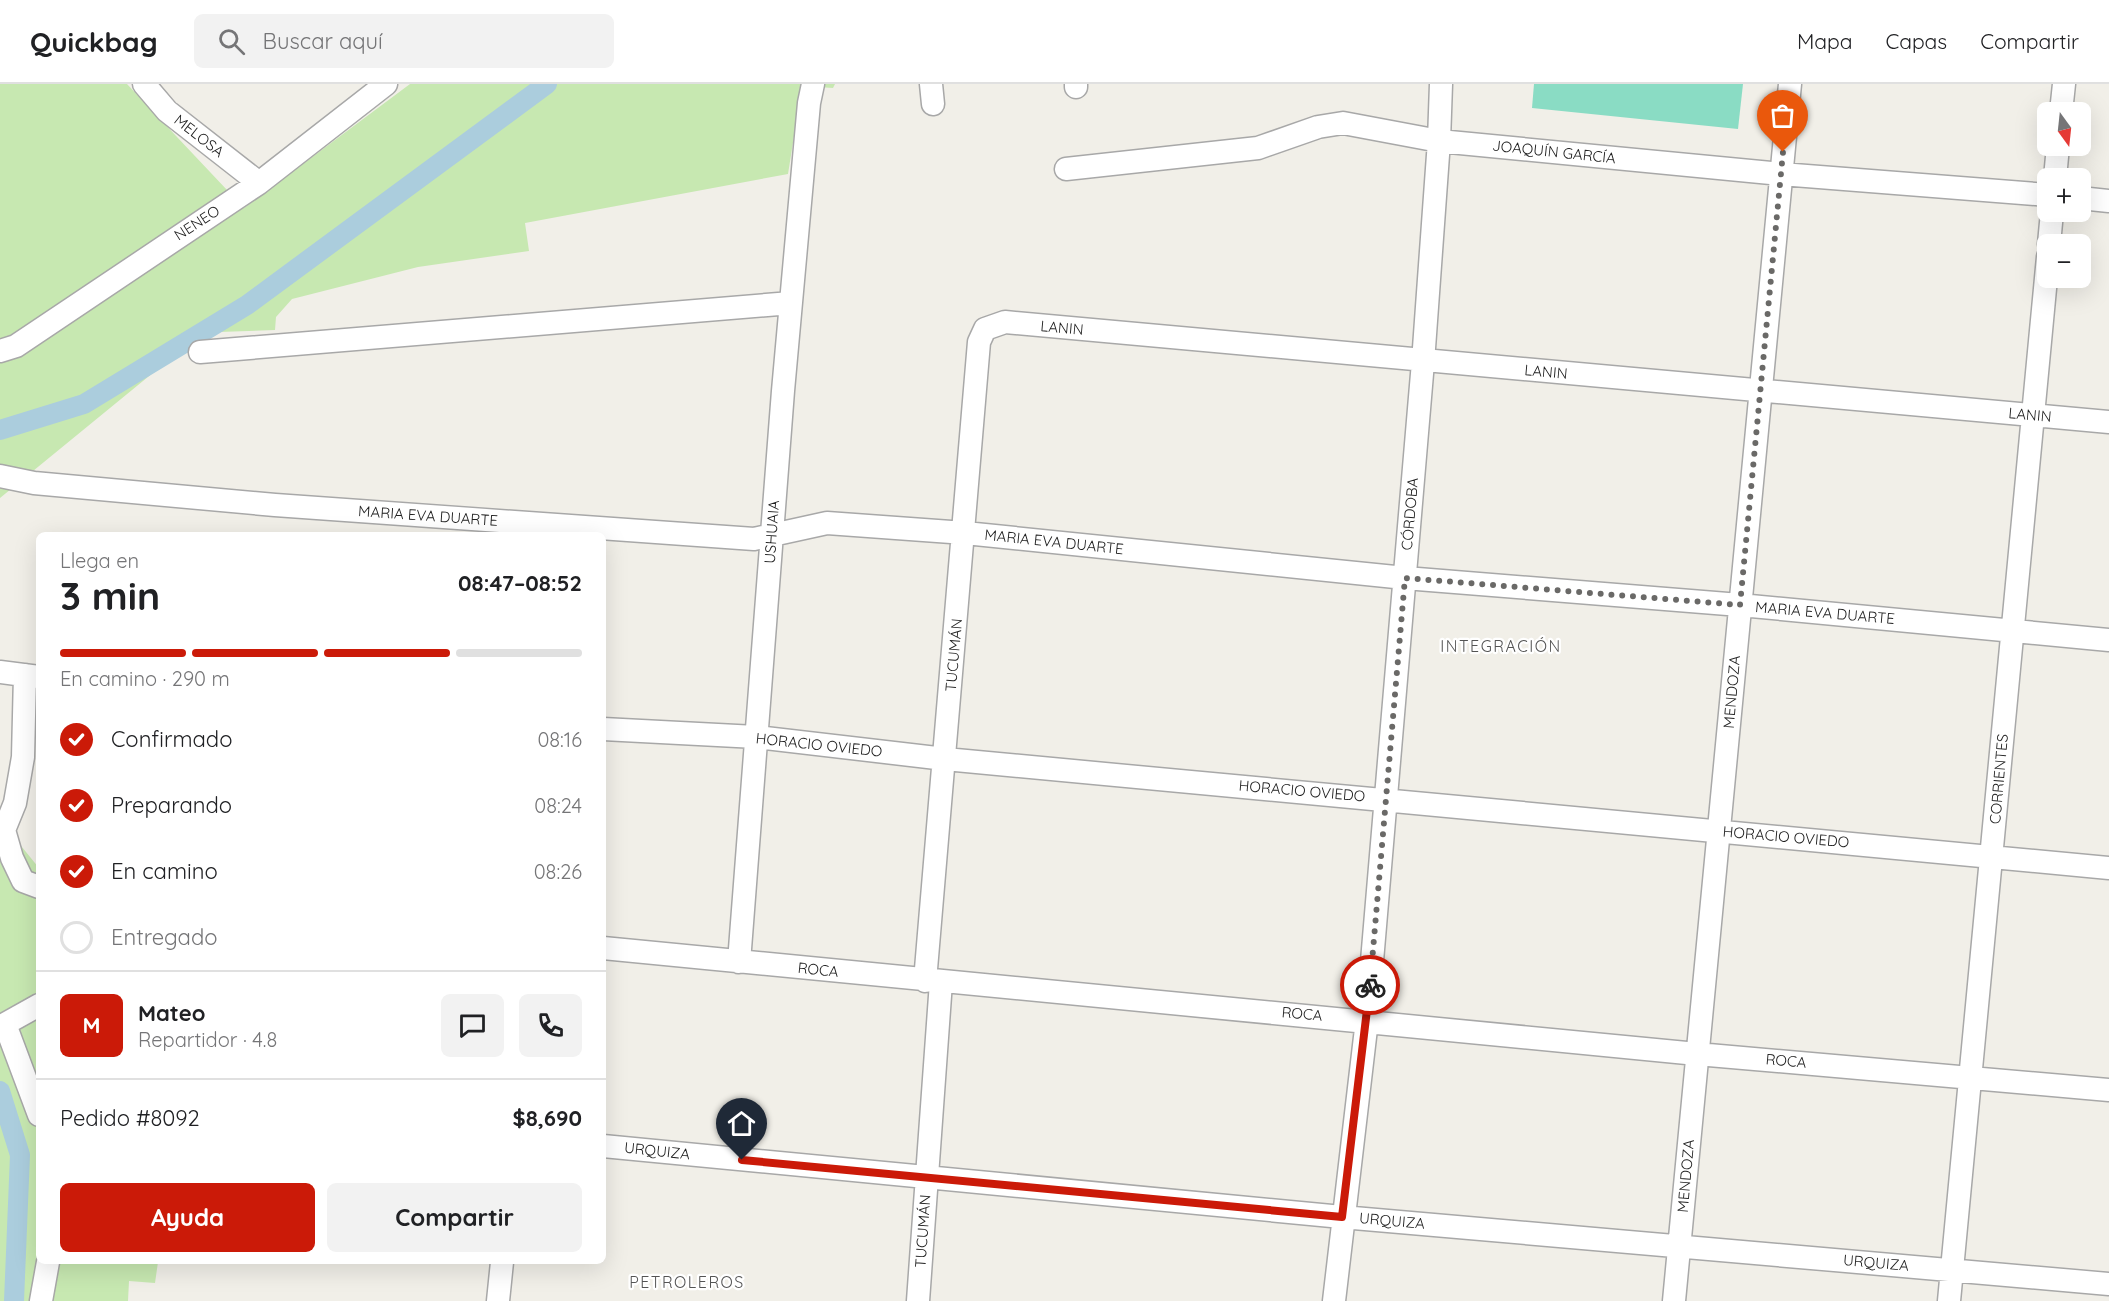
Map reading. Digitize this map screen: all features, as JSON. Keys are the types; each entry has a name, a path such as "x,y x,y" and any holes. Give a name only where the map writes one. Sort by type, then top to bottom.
{"street":[{"name":"MELOSA","path":"144,84 167,111 259,183"},
{"name":"NENEO","path":"0,351 16,346 259,183 386,84"},
{"name":"CÓRDOBA","path":"1334,1301 1366,1020 1386,799 1424,362 1441,84"},
{"name":"MENDOZA","path":"1674,1301 1790,84"},
{"path":"2062,102 2064,84"},
{"name":"USHUAIA","path":"738,962 791,303 811,93"},
{"name":"JOAQUÍN GARCÍA","path":"1066,169 1258,148 1318,127 1343,123 1439,141 1781,174 2037,194"},
{"path":"2091,199 2109,201"},
{"name":"CORRIENTES","path":"1949,1301 2045,288"},
{"path":"200,352 791,303"},
{"name":"LANIN","path":"985,329 1005,322 1424,362 1761,389 2109,422"},
{"name":"TUCUMÁN","path":"918,1301 927,1179 933,982 945,759 979,342 985,329"},
{"name":"MARIA EVA DUARTE","path":"0,476 34,483 275,505 754,539 826,523 965,533 1405,578 1740,605 2109,640"},
{"path":"0,672 32,676 23,757 15,803 4,830 12,858 23,881 36,886"},
{"name":"HORACIO OVIEDO","path":"606,729 756,737 945,759 2109,868"},
{"name":"ROCA","path":"606,948 933,982 2109,1090"},
{"path":"36,1007 5,1024 36,1107"},
{"name":"URQUIZA","path":"606,1146 927,1179 2109,1284"},
{"path":"41,1301 48,1264"},
{"path":"498,1301 502,1264"}],"green space":[{"path":"0,84 127,84 244,208 410,84 835,84 833,88 802,86 788,174 525,223 529,251 418,267 292,299 276,317 275,330 219,332 165,363 0,498"},
{"path":"1534,84 1743,84 1738,129 1532,108"},
{"path":"0,820 36,864 36,1264 158,1264 155,1283 129,1281 128,1301 0,1301"}],"waterway":[{"path":"0,430 84,404 247,305 547,84"},
{"path":"0,1091 20,1155 14,1301"}],"way so far":[{"path":"1370,985 1405,578 1740,605 1783,152"}],"district":[{"name":"INTEGRACIÓN","path":"1501,646"},
{"name":"PETROLEROS","path":"687,1282"}],"route":[{"path":"742,1160 1342,1217 1370,985"}]}
